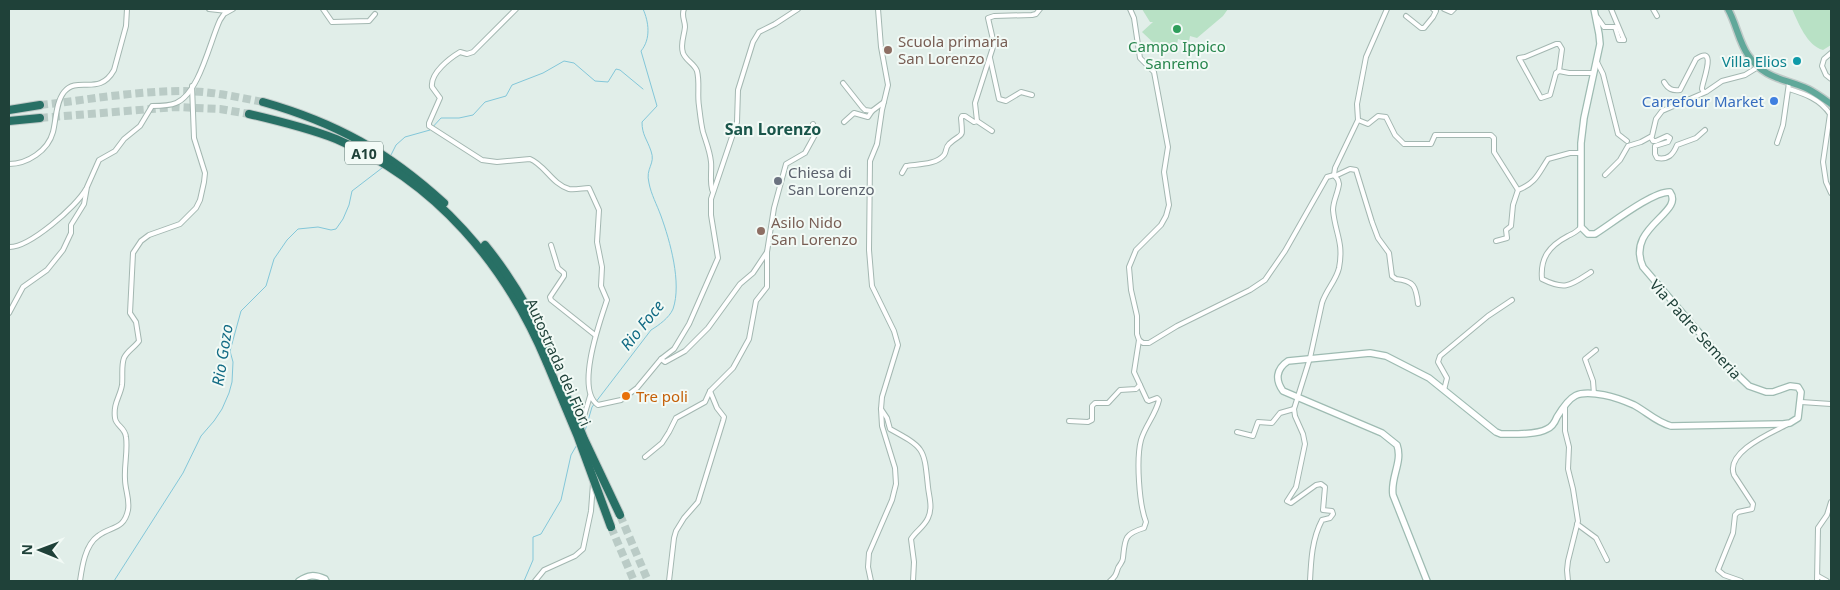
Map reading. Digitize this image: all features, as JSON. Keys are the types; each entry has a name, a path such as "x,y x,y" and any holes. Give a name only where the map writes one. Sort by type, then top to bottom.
{"highway":[{"name":"Autostrada dei Fiori","path":"263,102 310,116 360,140 395,162 413,175 492,254 514,285 537,327 611,527"},
{"path":"9,110 40,106"},
{"name":"Autostrada dei Fiori","path":"249,114 315,131 358,149 395,170 463,224"},
{"path":"9,121 40,118"},
{"name":"Autostrada dei Fiori","path":"549,361 620,516"}],"main road":[{"path":"1581,227 1581,153 1584,118 1597,62 1600,38 1594,9"},
{"path":"1728,9 1736,23 1747,52 1758,67 1789,86 1807,89 1831,104"},
{"name":"Via Padre Semeria","path":"1581,227 1588,234 1595,234 1651,198 1665,192 1670,192 1674,202 1646,232 1643,238 1640,255 1647,274 1749,386 1766,392 1773,392 1790,386 1798,387 1801,392 1801,402"},
{"path":"1427,581 1393,495 1392,484 1399,459 1397,445 1382,433 1283,391 1278,381 1278,375 1280,369 1288,361 1378,353 1423,374 1501,434 1548,429 1574,396 1594,394 1612,397 1634,406 1659,422 1671,426 1790,423 1798,418 1801,402"},
{"path":"299,581 309,575 315,575 326,581"}],"street":[{"path":"9,164 17,164 35,157 42,150 52,135 57,109 63,93 67,89 79,85 95,86 111,76 126,26 127,9"},
{"path":"209,9 225,11 233,9"},
{"path":"9,247 23,244 33,239 72,206 82,196 99,160 115,151 124,139 140,126 152,106 176,103 188,94 201,70 220,20 224,14 233,9"},
{"path":"323,9 332,22 370,22 375,14"},
{"path":"516,9 473,52 467,54 460,52 456,54 433,78 432,87 440,98 429,123 434,129 482,160 497,162 530,159 535,161 558,184 569,189 589,188 599,210 597,242 602,267 601,286 607,300 594,336 590,370 590,396 582,427 590,444 592,457 593,494 591,511 583,548 575,556 544,570 535,581"},
{"path":"684,9 682,17 685,25 681,42 683,54 693,63 699,83 702,131 710,151 711,187 713,192"},
{"path":"590,396 592,402 598,405 621,400 644,382 661,359 674,349 690,324 718,258 710,208 713,192 737,122 738,90 756,36 759,32 798,9"},
{"path":"871,581 868,567 869,553 892,500 896,484 895,468 882,426 881,408 882,397 898,345 894,330 872,286 869,250 870,161 877,144 888,86 881,47 878,9"},
{"path":"977,121 975,103 994,44 988,18 994,16 1032,15 1036,14 1040,9"},
{"path":"1110,581 1114,578 1122,563 1126,538 1134,530 1144,528 1146,522 1141,510 1140,447 1141,439 1159,400 1157,398 1149,402 1147,400 1134,372 1139,340 1136,306 1131,290 1129,267 1131,258 1136,250 1160,225 1170,206 1164,172 1168,146 1154,72 1140,58 1134,18 1130,9"},
{"path":"1310,581 1312,548 1316,534 1322,520 1330,518 1333,514 1323,510 1325,487 1322,484 1318,484 1290,503 1287,501 1296,486 1305,444 1302,429 1295,416 1294,409 1310,358 1324,296 1336,278 1340,257 1340,242 1333,210 1339,184 1335,176 1335,168 1358,120 1357,104 1366,56 1387,9"},
{"path":"1406,16 1421,28 1424,28 1435,15 1436,12 1433,9"},
{"path":"1444,9 1451,12 1454,9"},
{"path":"1596,16 1604,27 1615,27 1619,40 1624,40 1611,9"},
{"path":"1653,9 1657,16"},
{"path":"1559,44 1562,49 1559,71 1556,73 1550,95 1541,98 1520,58 1559,44"},
{"path":"1831,53 1824,59 1822,66 1826,75 1831,79"},
{"path":"990,56 999,99 1006,101 1021,92 1032,95"},
{"path":"1664,82 1667,87 1674,91 1680,90 1696,59 1700,56 1704,57 1708,64 1702,86 1704,92"},
{"path":"1597,62 1603,74 1617,131 1627,141"},
{"path":"1651,137 1656,119 1660,113 1706,92 1722,80 1745,75 1758,67"},
{"path":"1559,71 1594,73"},
{"path":"843,83 865,110 872,111"},
{"path":"80,581 83,562 94,539 120,525 128,509 129,498 124,476 126,436 124,429 115,420 116,406 122,385 123,360 136,344 139,337 136,322 130,314 133,253 141,241 149,235 180,224 196,208 200,200 205,173 194,138 192,86"},
{"path":"1777,143 1783,125 1789,86 1810,96 1826,108 1830,114 1823,162 1826,182 1831,192"},
{"path":"844,122 854,114 868,117 872,111 884,102"},
{"path":"902,173 906,166 935,161 944,155 948,144 961,135 960,120 962,116 966,116 972,122 977,121 992,131"},
{"path":"1358,120 1368,124 1378,116 1386,117 1395,135 1404,144 1431,144 1435,135 1491,135 1494,138 1494,152 1518,190"},
{"path":"645,457 662,443 676,418 704,402 710,391 733,368 749,339 756,301 766,287 767,252 774,208 786,164 805,153 816,133 812,124"},
{"path":"1651,137 1653,141 1667,136 1670,138 1668,142 1655,146 1657,158 1663,159 1671,156 1677,145 1696,138 1705,130"},
{"path":"1604,175 1620,160 1628,146 1651,137"},
{"path":"1496,240 1507,238 1506,230 1511,226 1513,205 1518,190 1532,183 1542,172 1548,159 1570,153 1581,153"},
{"path":"1139,340 1150,342 1177,326 1250,290 1265,280 1285,251 1327,176 1335,176 1350,169 1356,170 1378,238 1389,253 1392,276 1396,279 1406,280 1415,288 1418,304"},
{"path":"9,312 23,287 47,270 63,250 71,233 71,225 84,204 87,187"},
{"path":"1581,227 1577,232 1567,236 1550,250 1542,263 1542,279 1570,286 1591,272"},
{"path":"551,245 558,268 564,273 564,276 550,297 551,300 594,336"},
{"path":"661,359 665,362 685,350 708,328 740,284 753,273 767,252"},
{"path":"1444,390 1447,378 1438,362 1440,356 1488,316 1512,300"},
{"path":"1594,394 1593,382 1585,360 1596,350"},
{"path":"1069,421 1088,422 1092,420 1092,406 1108,403 1120,390 1136,390 1140,385"},
{"path":"669,581 676,531 698,502 724,417 716,408 710,391"},
{"path":"1801,402 1831,404"},
{"path":"1565,405 1565,431 1569,448 1568,468 1573,489 1577,524 1568,561 1568,581"},
{"path":"881,408 887,418 890,430 909,439 925,456 931,508 922,528 914,533 911,539 914,562 913,581"},
{"path":"1237,432 1253,436 1258,422 1271,423 1280,413 1294,409"},
{"path":"1741,581 1724,575 1718,570 1733,533 1735,515 1738,512 1752,510 1753,504 1732,471 1740,454 1751,444 1790,423"},
{"path":"1818,581 1818,528 1828,515 1831,502"},
{"path":"1577,524 1596,538 1607,560"},
{"path":"1818,576 1827,581"}],"green space":[{"name":"Campo Ippico Sanremo","path":"1142,9 1228,9 1223,16 1197,38 1190,36 1189,42 1178,39 1176,50 1168,50 1158,47 1142,32 1153,22 1150,22"},
{"path":"1792,9 1831,9 1831,45 1823,50 1812,44 1800,27"}],"waterway":[{"name":"Rio Foce","path":"585,431 592,407 651,330 669,315 673,309 675,299 676,275 674,262 650,187 648,173 652,163 652,155 642,126 642,122 657,106 641,51 648,36 647,19 643,9"},
{"name":"Rio Gozo","path":"390,157 396,145 405,137 430,130 441,118 459,118 473,115 485,102 506,96 512,85 543,73 564,61 574,63 595,81 608,82 616,69 620,70 643,89"},
{"name":"Rio Gozo","path":"114,581 183,473 201,436 222,409 232,382 233,362 230,351 241,311 266,286 274,259 287,240 298,229 318,227 331,230 336,229 349,205 352,191 382,168"},
{"name":"Rio Foce","path":"524,581 533,560 533,537 541,534 561,500 571,455 578,443"}],"tunnel":[{"path":"40,105 165,91 213,93 263,102"},
{"path":"40,118 176,107 220,109 249,114"},
{"path":"620,515 648,581"},
{"path":"611,527 634,581"}],"place":[{"name":"Campo Ippico Sanremo","path":"1177,29"},
{"name":"Scuola primaria San Lorenzo","path":"888,50"},
{"name":"Villa Elios","path":"1797,61"},
{"name":"Carrefour Market","path":"1774,101"},
{"name":"Chiesa di San Lorenzo","path":"778,181"},
{"name":"Asilo Nido San Lorenzo","path":"761,231"},
{"name":"Tre poli","path":"626,396"}],"district":[{"name":"San Lorenzo","path":"773,129"}]}
